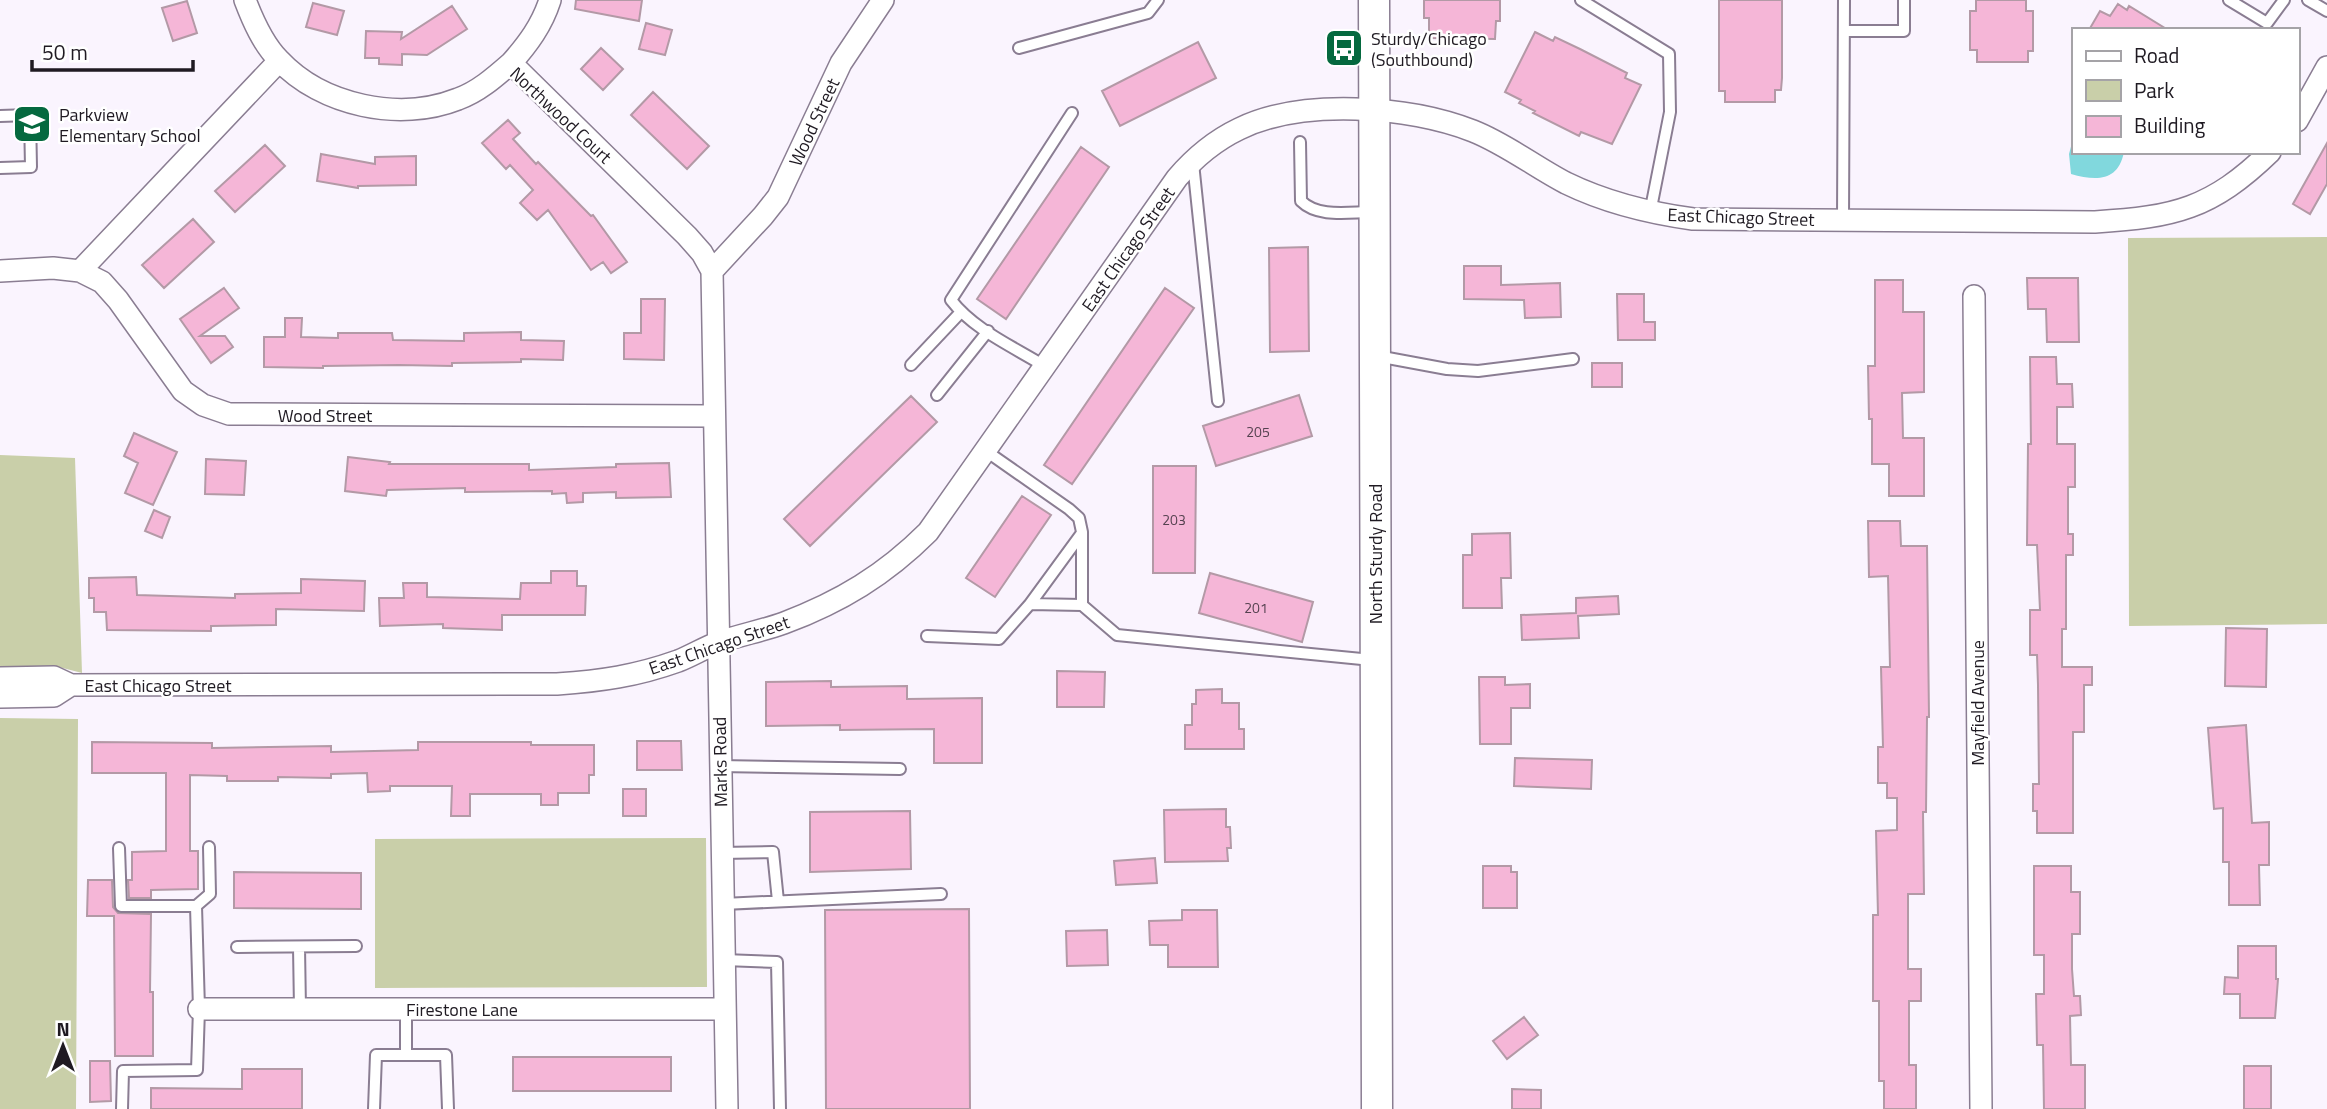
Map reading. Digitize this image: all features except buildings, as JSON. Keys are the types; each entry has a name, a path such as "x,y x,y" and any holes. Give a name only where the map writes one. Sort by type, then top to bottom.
{"street":[{"path":"80,271 279,61 267,44 245,0"},
{"path":"511,63 534,35 550,0"},
{"name":"Wood Street","path":"712,271 778,197 841,63 883,0"},
{"name":"North Sturdy Road","path":"1374,0 1377,1109"},
{"name":"Northwood Court","path":"279,61 308,83 332,95 360,106 392,109 424,107 458,99 486,84 511,63 687,236 702,253 712,271"},
{"path":"2299,117 2327,67"},
{"name":"East Chicago Street","path":"0,678 54,677 71,685 557,684 604,681 638,674 680,660 718,643 782,624 834,603 890,567 928,533 1192,160 1214,143 1241,128 1275,116 1310,111 1374,108 1449,122 1476,132 1588,193 1650,213 1693,219 2095,222 2140,219 2179,211 2208,200 2233,185 2268,154"},
{"name":"Wood Street","path":"0,271 53,268 80,271 102,282 118,300 183,391 202,405 229,414 714,416"},
{"path":"712,271 714,416"},
{"name":"Mayfield Avenue","path":"1974,296 1981,1109"},
{"name":"Marks Road","path":"714,416 727,1109"},
{"name":"East Chicago Street","path":"0,697 54,696 71,685"},
{"name":"Firestone Lane","path":"199,1009 725,1009"}],"lane":[{"path":"1019,48 1148,13 1158,0"},
{"path":"1581,0 1669,54 1670,113 1650,213"},
{"path":"1843,0 1843,220"},
{"path":"1843,31 1903,31 1904,0"},
{"path":"2228,0 2267,23 2284,0"},
{"path":"2308,0 2327,11"},
{"path":"1046,367 960,313 951,300 1072,113"},
{"path":"0,116 30,115 31,167 0,167"},
{"path":"1300,142 1301,201 1309,209 1323,212 1374,212"},
{"path":"1192,160 1218,401"},
{"path":"911,365 960,313"},
{"path":"937,395 988,331"},
{"path":"1375,355 1478,372 1573,359"},
{"path":"986,451 1079,518 1082,532 1082,606"},
{"path":"927,636 999,639 1030,604 1082,532"},
{"path":"1030,604 1082,606 1117,635 1376,660"},
{"path":"719,766 900,769"},
{"path":"120,848 121,906 196,906 210,894 209,847"},
{"path":"722,853 774,852 778,901"},
{"path":"723,904 941,894"},
{"path":"122,1109 123,1071 197,1070 199,1009 196,906"},
{"path":"237,947 356,946"},
{"path":"299,947 300,1009"},
{"path":"724,960 777,962 780,1109"},
{"path":"406,1009 406,1055"},
{"path":"374,1109 376,1055 446,1055 448,1109"}],"green space":[{"path":"2327,237 2327,624 2129,626 2128,238"},
{"path":"0,455 75,458 82,673 59,667 0,668"},
{"path":"0,718 78,719 76,1109 0,1109"},
{"path":"706,838 707,987 375,988 375,839"}],"water":[{"path":"2072,143 2072,154 2123,154 2117,169 2111,174 2089,178 2071,174 2069,154"}],"place":[{"name":"Sturdy/Chicago (Southbound)","path":"1344,48"},
{"name":"Parkview Elementary School","path":"32,124"}]}
